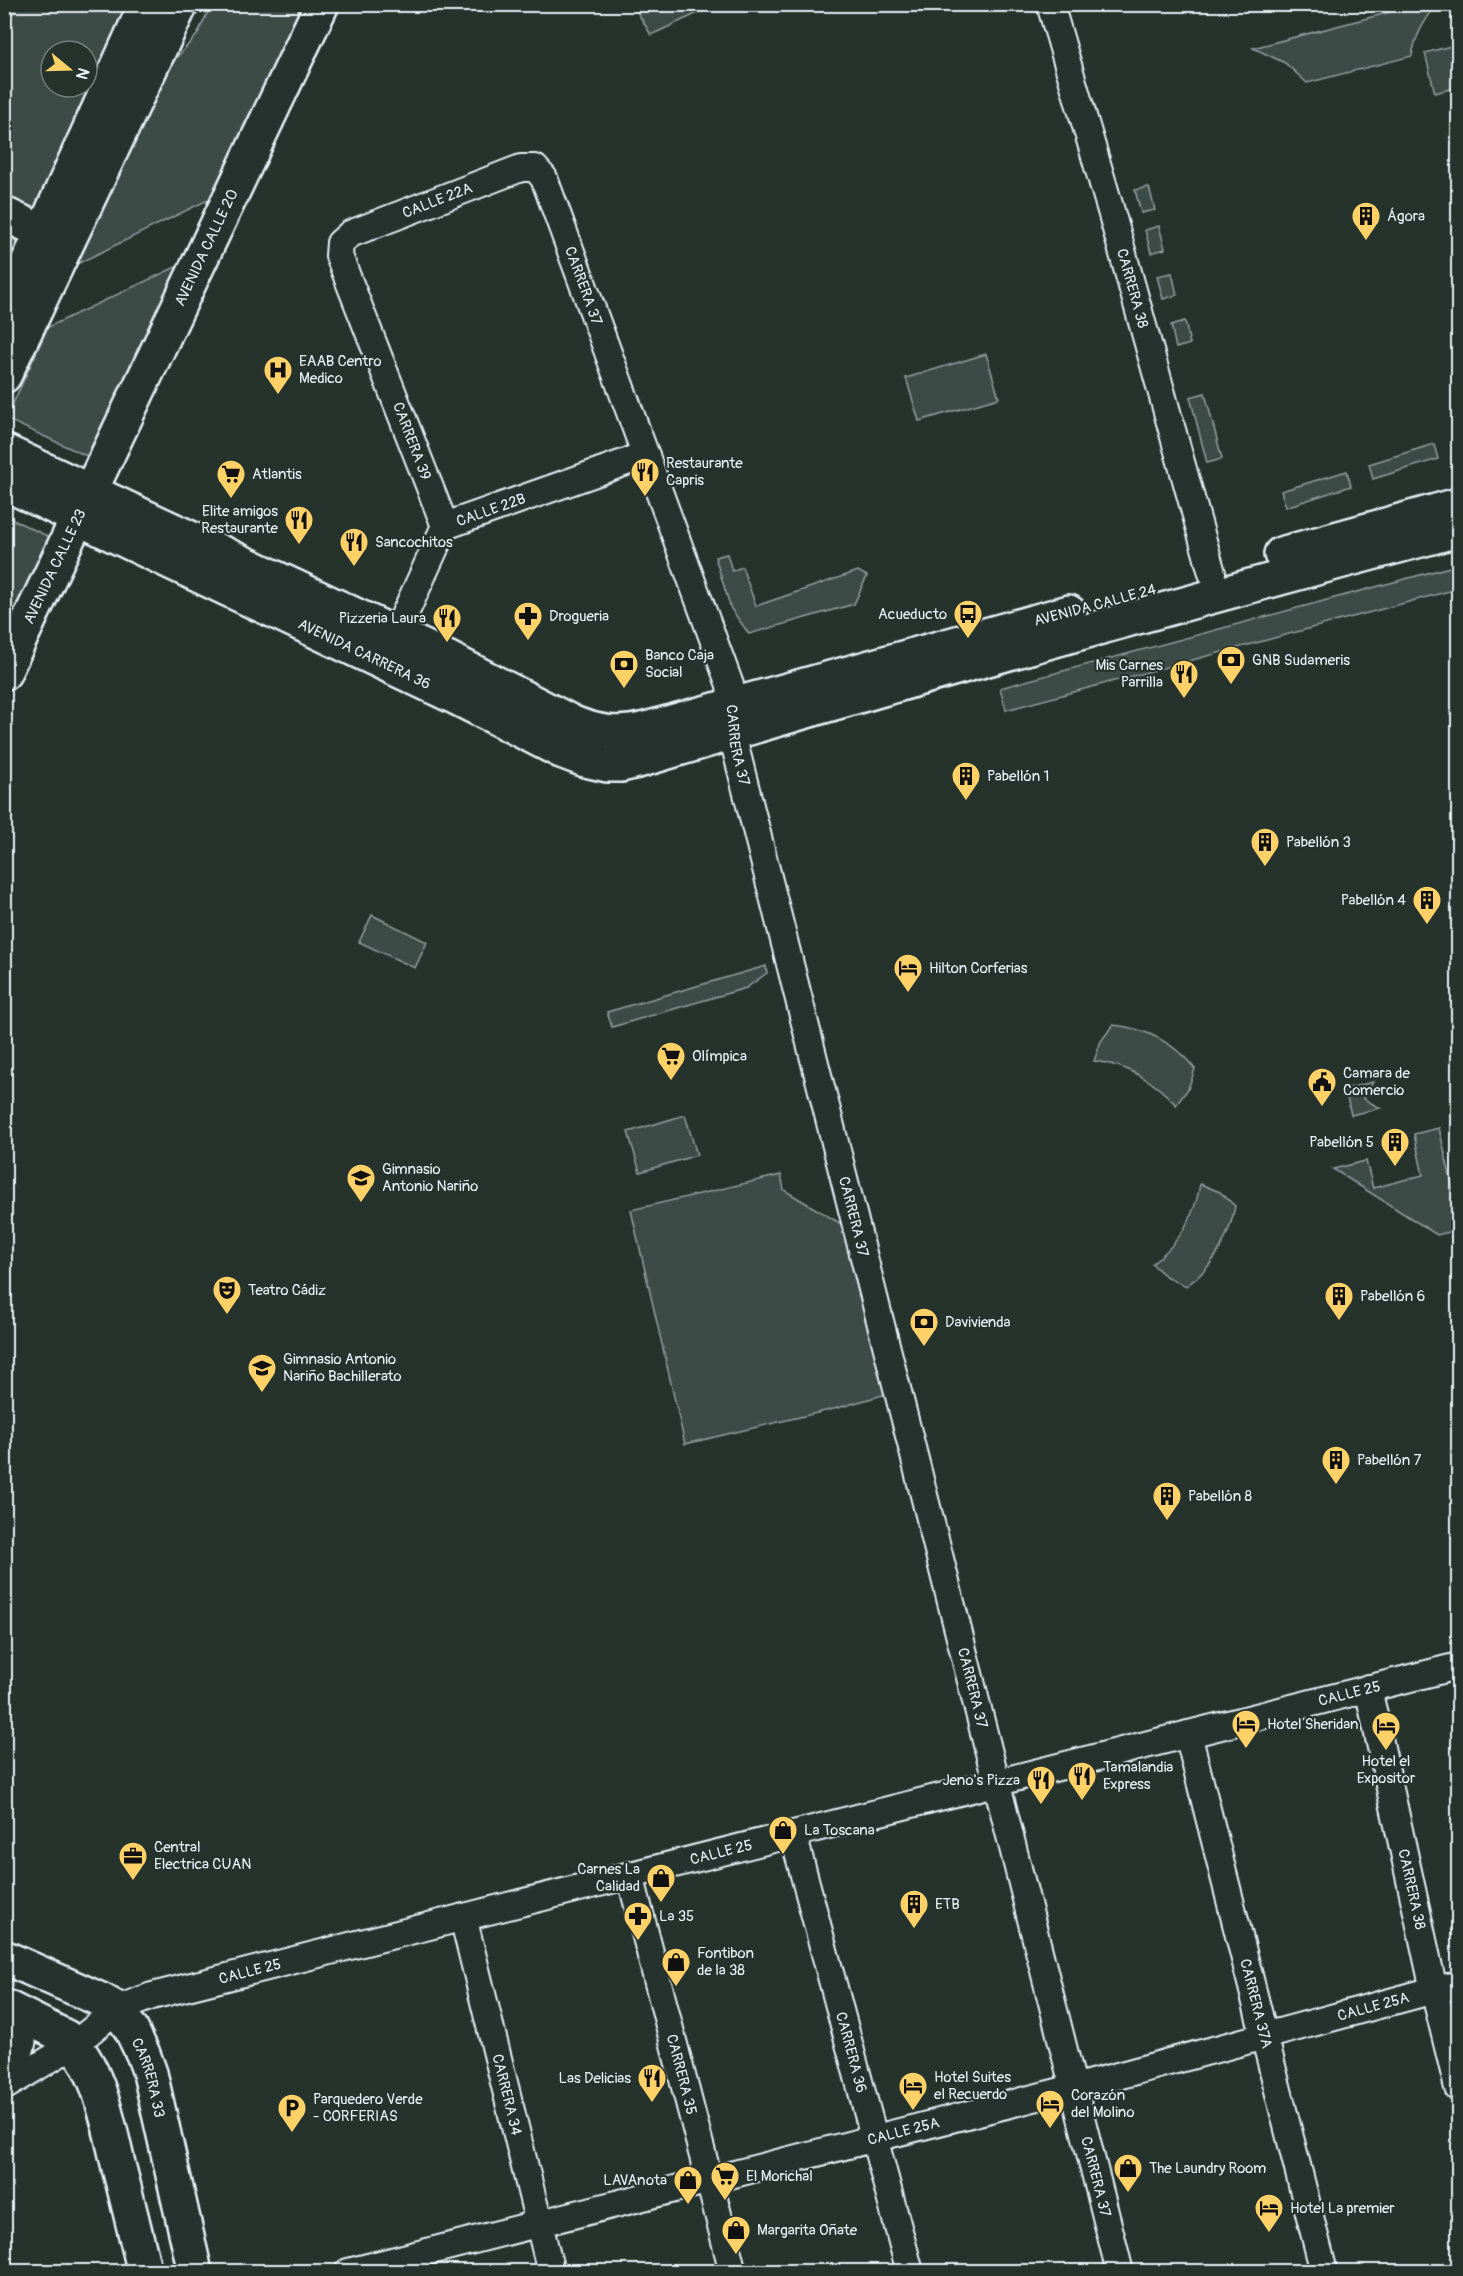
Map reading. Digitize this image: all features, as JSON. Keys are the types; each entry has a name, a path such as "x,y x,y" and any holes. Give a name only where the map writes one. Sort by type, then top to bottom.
{"main road":[{"path":"4,310 43,232 146,4"},
{"path":"4,376 181,4"},
{"name":"AVENIDA CALLE 20","path":"84,504 322,4"},
{"path":"4,214 43,232"},
{"name":"AVENIDA CARRERA 36","path":"4,451 84,504 383,663 561,751 585,760 607,765 638,761 733,719"},
{"name":"AVENIDA CARRERA 36","path":"4,483 84,504 396,634 573,723 595,731 629,734 733,719"},
{"name":"AVENIDA CALLE 23","path":"4,673 84,504"},
{"name":"AVENIDA CALLE 24","path":"733,719 1212,573 1458,505"},
{"name":"AVENIDA CALLE 24","path":"733,719 1235,590 1458,530"},
{"path":"8,1983 67,1984 117,2009"},
{"path":"8,1983 49,2027 75,2044 87,2064 104,2110 145,2271"},
{"name":"CARRERA 33","path":"117,2009 137,2040 150,2073 195,2271"}],"street":[{"name":"CARRERA 38","path":"1050,4 1111,211 1212,573"},
{"name":"CALLE 22A","path":"339,256 340,243 350,234 521,168 535,168 544,178"},
{"name":"CARRERA 37","path":"544,178 730,685 735,746 1120,2271"},
{"name":"CARRERA 39","path":"339,256 445,526"},
{"name":"CALLE 22B","path":"383,663 445,526 646,455"},
{"name":"CALLE 25","path":"4,2087 75,2044 117,2009 152,1996 1458,1666"},
{"name":"CARRERA 38","path":"1368,1688 1434,1990 1458,2088"},
{"name":"CARRERA 37A","path":"1188,1734 1324,2271"},
{"name":"CARRERA 36","path":"793,1834 910,2271"},
{"name":"CARRERA 35","path":"630,1875 733,2271"},
{"name":"CARRERA 34","path":"463,1917 551,2271"},
{"path":"4,2078 20,2054 22,2046 22,2024 8,1983"},
{"name":"CALLE 25A","path":"348,2271 374,2268 539,2223 1073,2088 1458,1985"}],"shaded area":[{"path":"1421,4 1437,5 1421,29 1412,56 1307,83 1285,63 1253,48"},
{"path":"17,5 129,5 99,72 99,39 39,39 39,99 87,99 36,213 5,198 5,31"},
{"path":"211,5 308,5 218,195 73,266 161,75 197,35"},
{"path":"633,5 715,5 651,35"},
{"path":"1458,44 1458,87 1435,93 1425,53"},
{"path":"1149,187 1155,210 1141,213 1135,190"},
{"path":"1159,226 1165,249 1151,253 1145,230"},
{"path":"5,236 20,243 5,275"},
{"path":"182,264 89,457 6,419 48,327"},
{"path":"1172,273 1177,295 1163,299 1157,276"},
{"path":"1185,321 1190,344 1176,348 1171,325"},
{"path":"986,354 999,398 919,421 906,378"},
{"path":"1205,393 1222,459 1207,463 1190,397"},
{"path":"1434,444 1438,459 1373,479 1369,464"},
{"path":"1347,471 1351,486 1286,507 1281,491"},
{"path":"5,516 56,540 5,647"},
{"path":"727,554 732,571 742,567 756,606 858,571 867,576 854,604 749,634 731,609 715,557"},
{"path":"1450,567 1457,589 1006,710 1000,688"},
{"path":"372,915 427,942 415,968 359,942"},
{"path":"766,966 767,973 746,988 612,1027 607,1012"},
{"path":"1113,1025 1137,1029 1159,1038 1169,1044 1195,1069 1188,1089 1176,1105 1159,1088 1139,1075 1118,1066 1094,1061 1101,1041"},
{"path":"1373,1082 1364,1099 1380,1108 1351,1115 1345,1089"},
{"path":"685,1115 697,1155 640,1172 628,1132"},
{"path":"1439,1128 1458,1210 1458,1230 1437,1235 1333,1169 1366,1161 1373,1188 1423,1175 1414,1134"},
{"path":"781,1175 784,1190 843,1225 886,1394 834,1409 685,1444 631,1210"},
{"path":"1200,1184 1220,1192 1235,1206 1229,1229 1219,1251 1205,1270 1186,1286 1167,1277 1152,1264 1170,1248 1184,1229 1194,1208"}],"place":[{"name":"Ágora","path":"1366,242"},
{"name":"EAAB Centro Medico","path":"278,396"},
{"name":"Restaurante Capris","path":"645,498"},
{"name":"Atlantis","path":"231,500"},
{"name":"Elite amigos Restaurante","path":"299,546"},
{"name":"Sancochitos","path":"354,568"},
{"name":"Acueducto","path":"968,640"},
{"name":"Drogueria","path":"528,642"},
{"name":"Pizzeria Laura","path":"447,644"},
{"name":"GNB Sudameris","path":"1231,686"},
{"name":"Banco Caja Social","path":"624,690"},
{"name":"Mis Carnes Parrilla","path":"1184,700"},
{"name":"Pabellón 1","path":"966,802"},
{"name":"Pabellón 3","path":"1265,868"},
{"name":"Pabellón 4","path":"1427,926"},
{"name":"Hilton Corferias","path":"908,994"},
{"name":"Olímpica","path":"671,1082"},
{"name":"Camara de Comercio","path":"1322,1108"},
{"name":"Pabellón 5","path":"1395,1168"},
{"name":"Gimnasio Antonio Nariño","path":"361,1204"},
{"name":"Teatro Cádiz","path":"227,1316"},
{"name":"Pabellón 6","path":"1339,1322"},
{"name":"Davivienda","path":"924,1348"},
{"name":"Gimnasio Antonio Nariño Bachillerato","path":"262,1394"},
{"name":"Pabellón 7","path":"1336,1486"},
{"name":"Pabellón 8","path":"1167,1522"},
{"name":"Hotel Sheridan","path":"1246,1750"},
{"name":"Hotel el Expositor","path":"1386,1752"},
{"name":"Tamalandia Express","path":"1082,1802"},
{"name":"Jeno's Pizza","path":"1041,1806"},
{"name":"La Toscana","path":"783,1856"},
{"name":"Central Electrica CUAN","path":"133,1882"},
{"name":"Carnes La Calidad","path":"661,1904"},
{"name":"ETB","path":"914,1930"},
{"name":"La 35","path":"638,1942"},
{"name":"Fontibon de la 38","path":"676,1988"},
{"name":"Las Delicias","path":"652,2104"},
{"name":"Hotel Suites el Recuerdo","path":"913,2112"},
{"name":"Corazón del Molino","path":"1050,2130"},
{"name":"Parquedero Verde - CORFERIAS","path":"292,2134"},
{"name":"The Laundry Room","path":"1128,2194"},
{"name":"El Morichal","path":"725,2202"},
{"name":"LAVAnota","path":"688,2206"},
{"name":"Hotel La premier","path":"1269,2234"},
{"name":"Margarita Oñate","path":"736,2256"}]}
